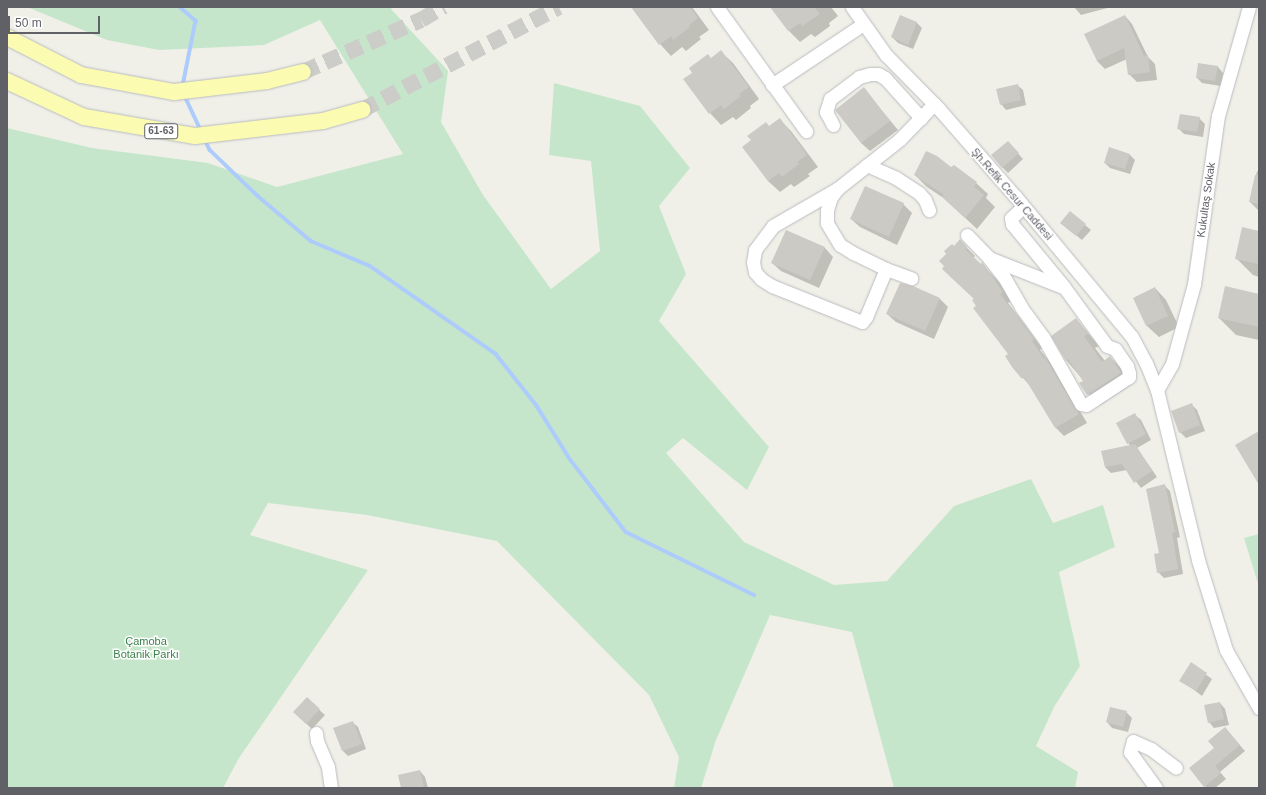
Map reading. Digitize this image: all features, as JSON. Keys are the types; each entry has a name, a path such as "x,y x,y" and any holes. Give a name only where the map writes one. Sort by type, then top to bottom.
{"main road":[{"path":"7,37 81,75 174,92 267,81 303,72"},
{"name":"61-63","path":"7,81 84,117 195,136 323,121 362,110"}],"street":[{"path":"717,7 806,130"},
{"name":"Şh.Refik Cesur Caddesi","path":"852,7 886,55 934,104 1023,207 1132,338 1146,363 1157,390 1198,560 1226,650 1259,708"},
{"name":"Kukultaş Sokak","path":"1157,390 1172,364 1194,284 1218,116 1249,7"},
{"path":"772,85 863,24"},
{"path":"833,125 826,112 830,99 859,77 870,74 878,74 885,78 921,118"},
{"path":"886,269 866,318 862,322 772,286 761,279 755,272 753,262 755,250 773,226 837,189 900,139 934,104"},
{"path":"867,165 896,178 919,193 925,200 929,210"},
{"path":"837,189 831,197 827,210 827,223 840,245 886,269 911,278"},
{"path":"966,235 989,258 1004,277 1021,307 1043,337 1081,404 1086,405 1129,377 1129,372 1115,349 1107,346 1064,287 1012,224 1011,218 1023,207"},
{"path":"989,258 1064,287"},
{"path":"316,733 317,741 328,767 331,788"},
{"path":"1156,788 1130,752 1133,741 1151,749 1176,768"}],"green space":[{"name":"Çamoba Botanik Parkı","path":"27,7 392,7 391,9 448,71 441,122 483,195 551,289 600,251 591,161 549,155 554,83 640,106 690,168 659,206 686,274 659,321 769,447 747,490 683,438 666,453 744,542 834,585 887,581 954,506 1031,479 1053,523 1103,505 1115,547 1059,572 1080,666 1054,707 1036,746 1078,772 1075,788 894,788 852,632 770,615 716,740 701,788 674,788 679,757 649,695 497,541 367,515 268,503 250,535 368,570 239,758 223,788 7,788 7,128 92,148 208,163 277,187 403,154 320,20 264,45 159,50 107,40"},
{"path":"1259,534 1259,587 1244,538"}],"building":[{"path":"631,7 690,7 698,18 689,25 690,27 673,40 671,36 659,45"},
{"path":"770,7 814,7 820,14 802,26 800,23 788,31"},
{"path":"900,15 917,22 908,45 891,37"},
{"path":"1125,15 1144,56 1148,55 1150,72 1128,75 1124,48 1097,61 1084,34"},
{"path":"721,50 749,87 739,94 741,96 724,109 721,105 709,114 683,79 692,73 689,68 708,54 711,58"},
{"path":"1198,63 1218,66 1215,81 1196,78"},
{"path":"1018,84 1021,100 1000,105 996,89"},
{"path":"864,87 890,121 861,143 835,110"},
{"path":"1180,114 1200,117 1197,132 1177,129"},
{"path":"780,118 807,155 797,162 799,164 782,177 779,173 768,181 742,147 751,140 747,136 766,122 769,126"},
{"path":"1008,141 1019,153 1002,168 991,155"},
{"path":"1109,147 1130,154 1125,169 1104,163"},
{"path":"926,151 937,156 951,167 954,165 977,182 974,187 984,195 965,218 943,198 943,194 914,175"},
{"path":"1255,175 1259,175 1259,204 1249,202"},
{"path":"865,186 904,203 889,237 850,219"},
{"path":"1070,211 1086,224 1076,236 1060,223"},
{"path":"1242,227 1259,231 1259,264 1235,259"},
{"path":"786,230 825,247 810,280 771,263"},
{"path":"960,239 967,247 965,249 981,264 982,262 1003,292 1000,294 1034,339 1032,341 1044,359 1045,357 1079,414 1055,428 1024,377 1022,379 1012,367 1005,356 1008,354 973,308 976,306 972,300 974,299 942,269 944,266 939,261 946,254 944,251 952,244 954,246"},
{"path":"900,283 913,286 940,298 925,331 886,314"},
{"path":"1225,286 1259,294 1259,327 1218,318"},
{"path":"1155,287 1168,316 1146,326 1133,298"},
{"path":"1076,318 1088,334 1084,336 1102,362 1110,356 1121,373 1087,395 1079,383 1083,381 1068,359 1066,361 1051,336"},
{"path":"1192,403 1200,425 1179,433 1171,411"},
{"path":"1135,413 1146,434 1127,444 1116,423"},
{"path":"1259,431 1259,485 1235,445"},
{"path":"1135,444 1152,471 1134,483 1122,464 1105,467 1101,451"},
{"path":"1165,484 1175,532 1172,533 1178,569 1157,573 1154,554 1159,553 1146,489"},
{"path":"1191,662 1207,673 1196,691 1179,681"},
{"path":"307,697 320,709 306,724 293,712"},
{"path":"1220,702 1224,719 1208,723 1204,705"},
{"path":"1110,707 1127,711 1123,727 1106,722"},
{"path":"353,721 362,744 342,751 333,728"},
{"path":"1225,727 1240,745 1215,766 1221,773 1204,787 1189,768 1214,748 1208,741"},
{"path":"420,770 424,788 401,788 398,775"}],"waterway":[{"path":"180,7 196,21 183,86"},
{"path":"185,96 201,130"},
{"path":"205,140 210,150 258,196 311,241 370,266 496,354 537,406 570,459 626,532 754,595"}],"tunnel":[{"path":"303,72 421,20 443,7"},
{"path":"362,110 559,7"}]}
